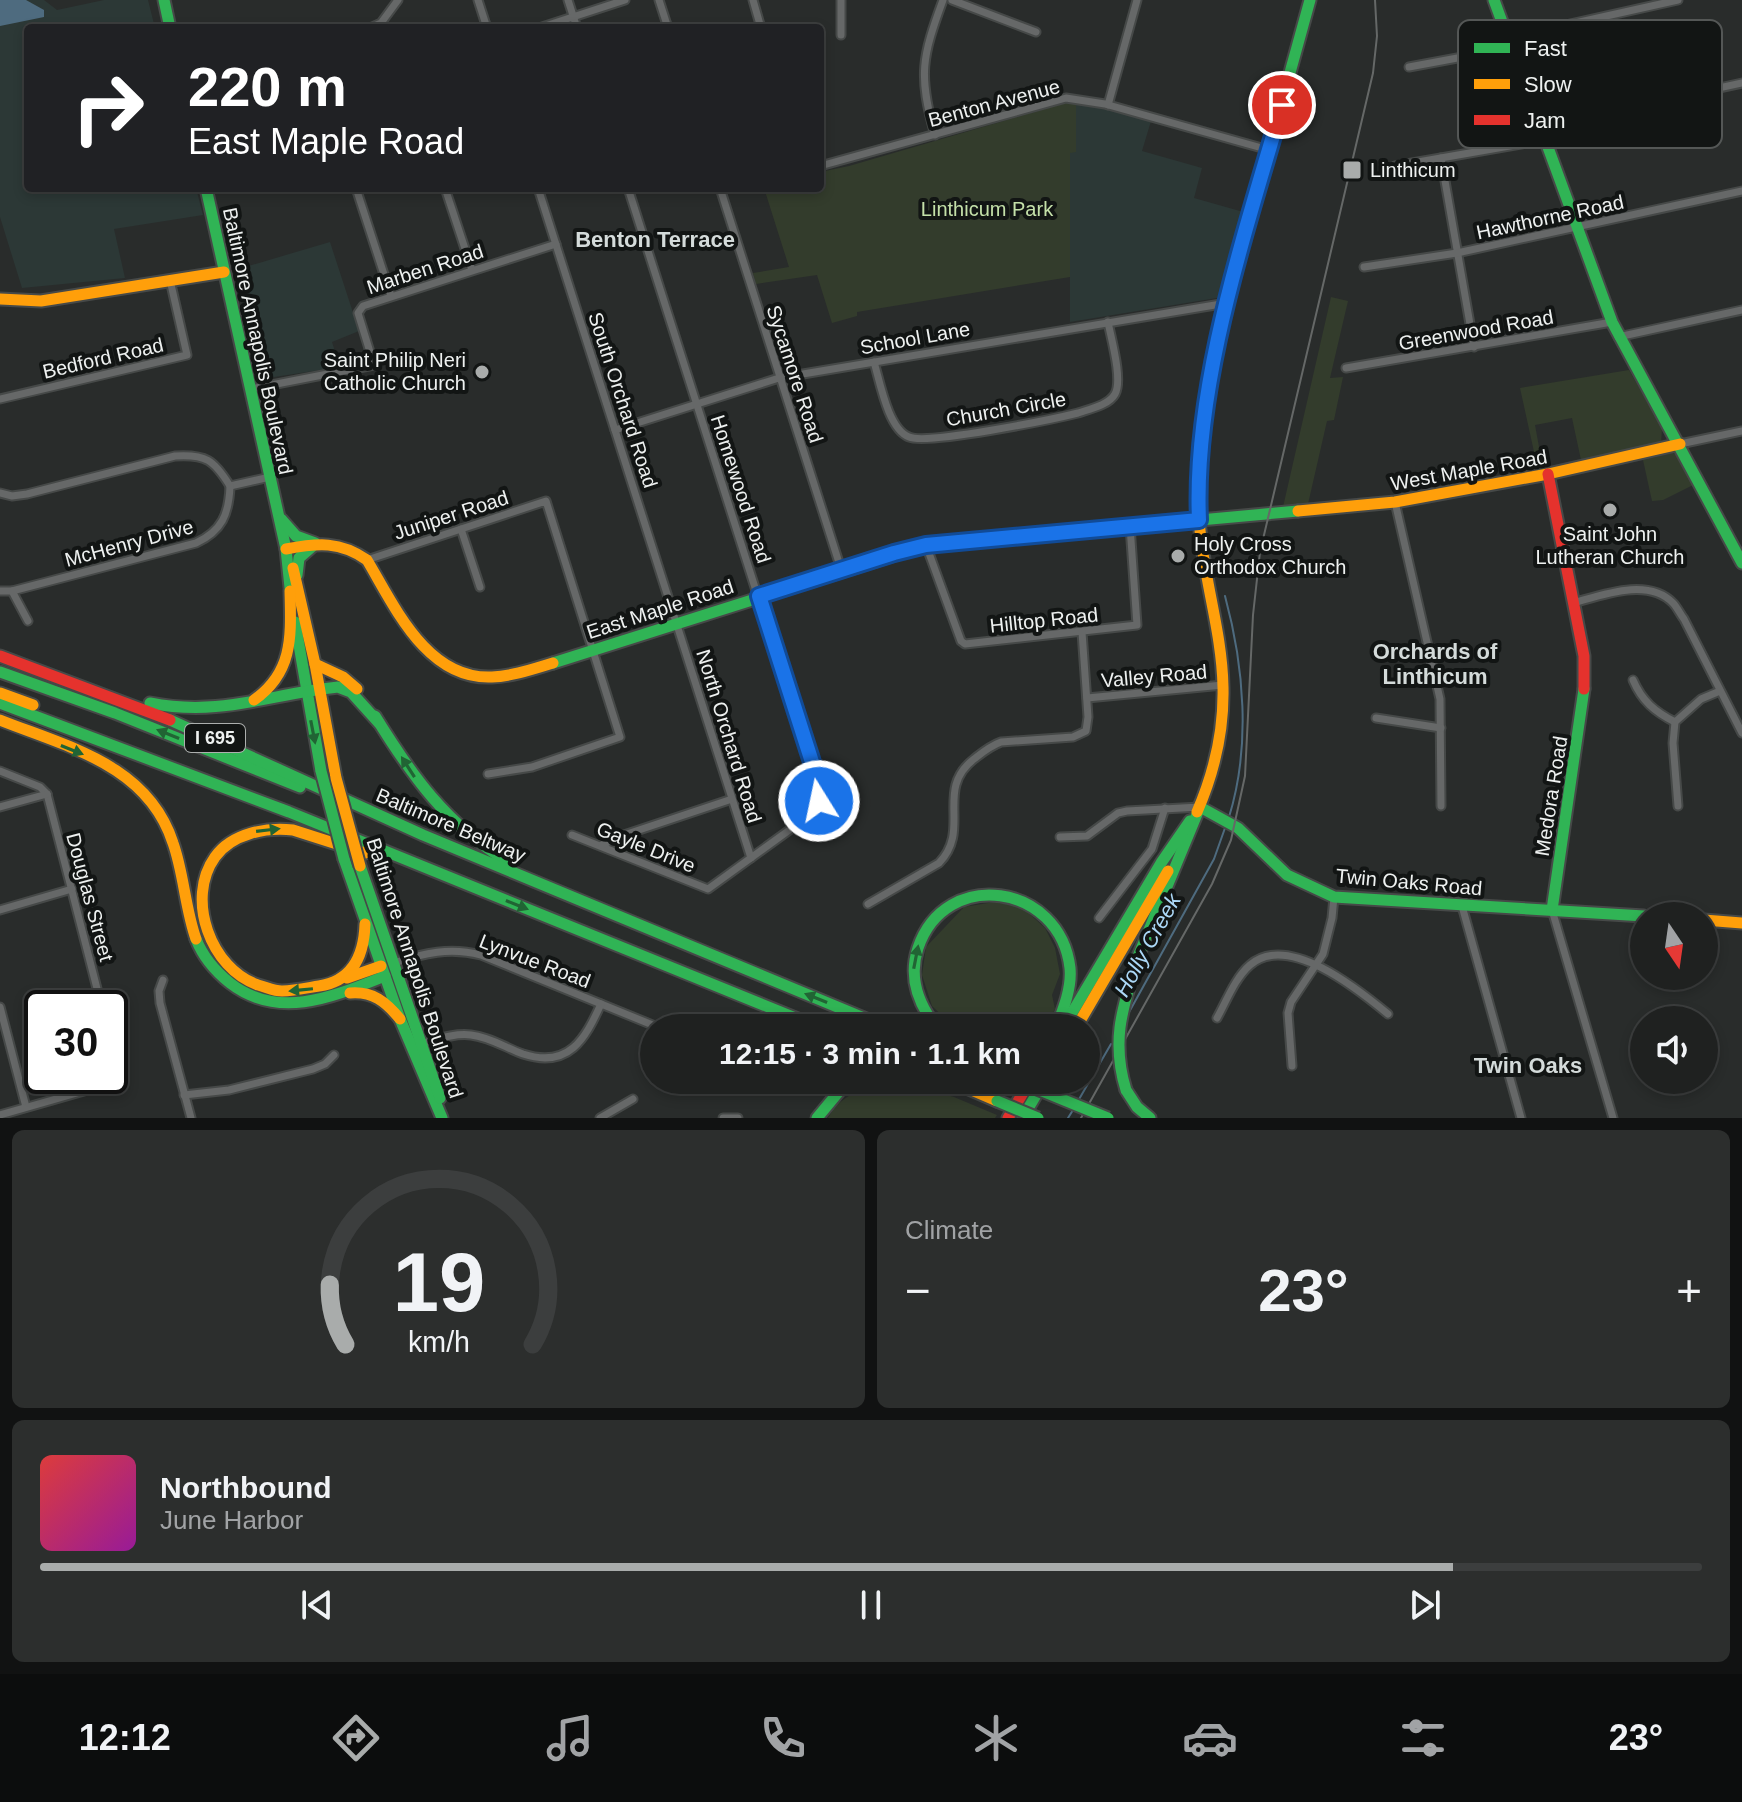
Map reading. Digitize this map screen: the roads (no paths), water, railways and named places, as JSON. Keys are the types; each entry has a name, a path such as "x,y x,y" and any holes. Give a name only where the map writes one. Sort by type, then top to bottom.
{"main road":[{"path":"164,0 169,24"},
{"path":"1150,1118 1137,1107 1126,1090 1116,1058 1117,1029 1139,954 1200,807 1214,762 1223,707 1223,685 1199,520 1198,468 1227,303 1310,0"},
{"path":"1494,0 1501,20"},
{"path":"1547,148 1618,337 1680,444 1742,563"},
{"name":"Baltimore Annapolis Boulevard","path":"207,192 278,516 296,578 315,664 336,778 360,866 423,1043 444,1118"},
{"path":"0,299 41,301 224,272"},
{"name":"West Maple Road","path":"1199,520 1395,502 1548,474 1680,444"},
{"name":"Medora Road","path":"1548,474 1584,656 1585,687 1552,910"},
{"path":"278,516 296,536 315,543"},
{"name":"East Maple Road","path":"367,560 427,653 450,670 475,678 491,679 520,673 841,569 926,545 1199,520"},
{"path":"296,578 299,558 315,543"},
{"path":"286,549 315,543 342,544 367,560"},
{"name":"Baltimore Annapolis Boulevard","path":"286,549 306,693 321,771 344,859 400,1019 444,1118"},
{"path":"242,706 271,688 286,666 290,643 290,591"},
{"name":"Baltimore Beltway","path":"0,656 198,731 423,835 854,1014"},
{"path":"315,664 353,685 431,800 461,831 493,853 571,896"},
{"path":"29,666 170,708 198,711 344,688 379,723"},
{"path":"0,672 115,713 423,835"},
{"path":"0,693 188,764 289,812"},
{"name":"I 695","path":"0,703 289,812 786,1014"},
{"path":"0,720 107,764 145,792 164,818 176,847 196,939 207,960 224,979 247,994 276,1003 301,1004 366,992 390,1005 400,1019"},
{"path":"1071,1014 1161,863 1200,807"},
{"path":"1084,1014 1171,866 1200,807"},
{"name":"Twin Oaks Road","path":"1200,807 1238,828 1287,875 1334,897 1630,915"},
{"path":"383,971 306,990 282,991 255,985 230,969 212,946 203,922 200,898 212,863 237,839 272,829 304,833 372,855 403,858"},
{"path":"925,1014 915,989 913,967 918,944 929,926 952,904 972,896 994,894 1029,902 1047,916 1061,934 1069,957 1069,982 1060,1014"},
{"path":"1718,921 1742,923"},
{"path":"333,983 351,971 363,955 365,924"},
{"path":"330,997 394,963"},
{"path":"817,1118 837,1094"},
{"path":"980,1094 1038,1118"},
{"path":"1008,1118 1022,1094"},
{"path":"1023,1118 1037,1094"},
{"path":"1049,1094 1108,1118"},
{"path":"1059,1094 1108,1118"}],"street":[{"path":"384,24 398,0"},
{"path":"478,0 486,24"},
{"path":"568,0 576,24"},
{"path":"552,24 625,0"},
{"path":"659,0 667,24"},
{"path":"753,0 760,24"},
{"path":"841,0 841,35"},
{"path":"935,135 927,108 923,63 943,0"},
{"path":"952,0 1036,32"},
{"path":"1108,105 1137,0"},
{"path":"1600,20 1678,0"},
{"path":"1409,67 1458,55"},
{"path":"1722,87 1742,83"},
{"name":"Benton Avenue","path":"824,165 1066,98 1108,105 1269,150"},
{"path":"1395,166 1498,148"},
{"path":"1441,158 1474,347"},
{"name":"Hawthorne Road","path":"1364,267 1457,253 1742,191"},
{"path":"357,192 391,296"},
{"path":"446,192 472,270"},
{"name":"South Orchard Road","path":"539,192 677,623"},
{"name":"Homewood Road","path":"629,192 819,784 819,801"},
{"name":"Sycamore Road","path":"721,192 841,569"},
{"name":"Marben Road","path":"251,389 374,365 358,313 363,306 556,244"},
{"name":"Bedford Road","path":"0,399 187,355 170,280"},
{"name":"School Lane","path":"615,430 779,378 1227,303"},
{"path":"1618,337 1742,310"},
{"name":"Church Circle","path":"874,362 887,407 902,433 917,439 965,434 1077,413 1107,402 1117,392 1119,380 1108,322"},
{"name":"Greenwood Road","path":"1346,368 1612,322"},
{"name":"West Maple Road","path":"1680,444 1742,431"},
{"path":"0,493 12,496 27,494 175,456 192,455 209,459 230,486 270,477"},
{"name":"McHenry Drive","path":"0,591 12,591 196,543 217,530 228,513 230,486"},
{"name":"Juniper Road","path":"367,560 546,501 594,649"},
{"path":"1395,502 1440,699 1441,806"},
{"name":"Hilltop Road","path":"926,545 961,641 965,644 1137,625 1130,526"},
{"path":"461,529 480,587"},
{"path":"1573,603 1627,590 1640,590 1672,602 1684,619 1742,733"},
{"path":"12,591 28,621"},
{"name":"North Orchard Road","path":"677,623 751,858"},
{"path":"868,904 946,856 956,830 954,784 963,767 991,745 1001,742 1073,737 1086,731 1082,632"},
{"path":"488,774 532,767 620,737 594,649"},
{"path":"1633,680 1650,707 1675,722"},
{"name":"Valley Road","path":"1087,698 1223,685"},
{"path":"1678,806 1673,743 1675,722 1692,705 1720,691"},
{"path":"1376,718 1441,728"},
{"path":"0,771 40,787 47,794 0,807"},
{"name":"Douglas Street","path":"47,794 97,990"},
{"path":"602,845 732,799"},
{"name":"Gayle Drive","path":"708,889 806,818 819,801"},
{"path":"1060,837 1087,836 1118,813 1200,807"},
{"path":"1099,918 1152,849 1165,808"},
{"name":"Gayle Drive","path":"572,835 708,889"},
{"path":"0,910 72,889"},
{"name":"Gayle Drive","path":"708,889 710,899"},
{"path":"1292,1066 1288,1013 1291,1002 1323,954 1334,897"},
{"path":"1462,906 1521,1118"},
{"name":"Medora Road","path":"1552,910 1613,1118"},
{"name":"Lynvue Road","path":"394,963 438,951 466,951 640,1020"},
{"path":"1217,1018 1244,972 1258,959 1283,955 1317,965 1354,985 1388,1014"},
{"path":"163,980 159,991 160,1003 191,1118"},
{"path":"423,1043 449,1036 473,1035 524,1054 552,1057 580,1043 601,1004"},
{"path":"0,1010 26,1107"},
{"path":"184,1095 229,1090 313,1069 334,1055"},
{"path":"0,1115 73,1094"},
{"path":"600,1118 633,1099"},
{"path":"723,1118 738,1118"}],"water":[{"path":"0,0 26,0 44,10 44,17 0,26"}],"waterway":[{"name":"Holly Creek","path":"1225,596 1237,650 1242,706 1240,762 1229,817"},
{"name":"Holly Creek","path":"1128,1014 1214,859 1225,828"},
{"name":"Holly Creek","path":"1078,1101 1111,1044"},
{"name":"Holly Creek","path":"1068,1118 1073,1110"}],"tram line":[{"path":"1081,1118 1212,884 1231,840 1245,776 1253,615 1260,552 1373,73 1377,36 1375,0"}],"place":[{"name":"Linthicum","path":"1352,170"},
{"name":"Saint Philip Neri Catholic Church","path":"482,372"},
{"name":"Saint John Lutheran Church","path":"1610,510"},
{"name":"Holy Cross Orthodox Church","path":"1178,556"}],"district":[{"name":"Benton Terrace","path":"655,239"},
{"name":"Orchards of Linthicum","path":"1435,664"},
{"name":"Twin Oaks","path":"1528,1065"}],"park label":[{"name":"Linthicum Park","path":"987,209"}]}
